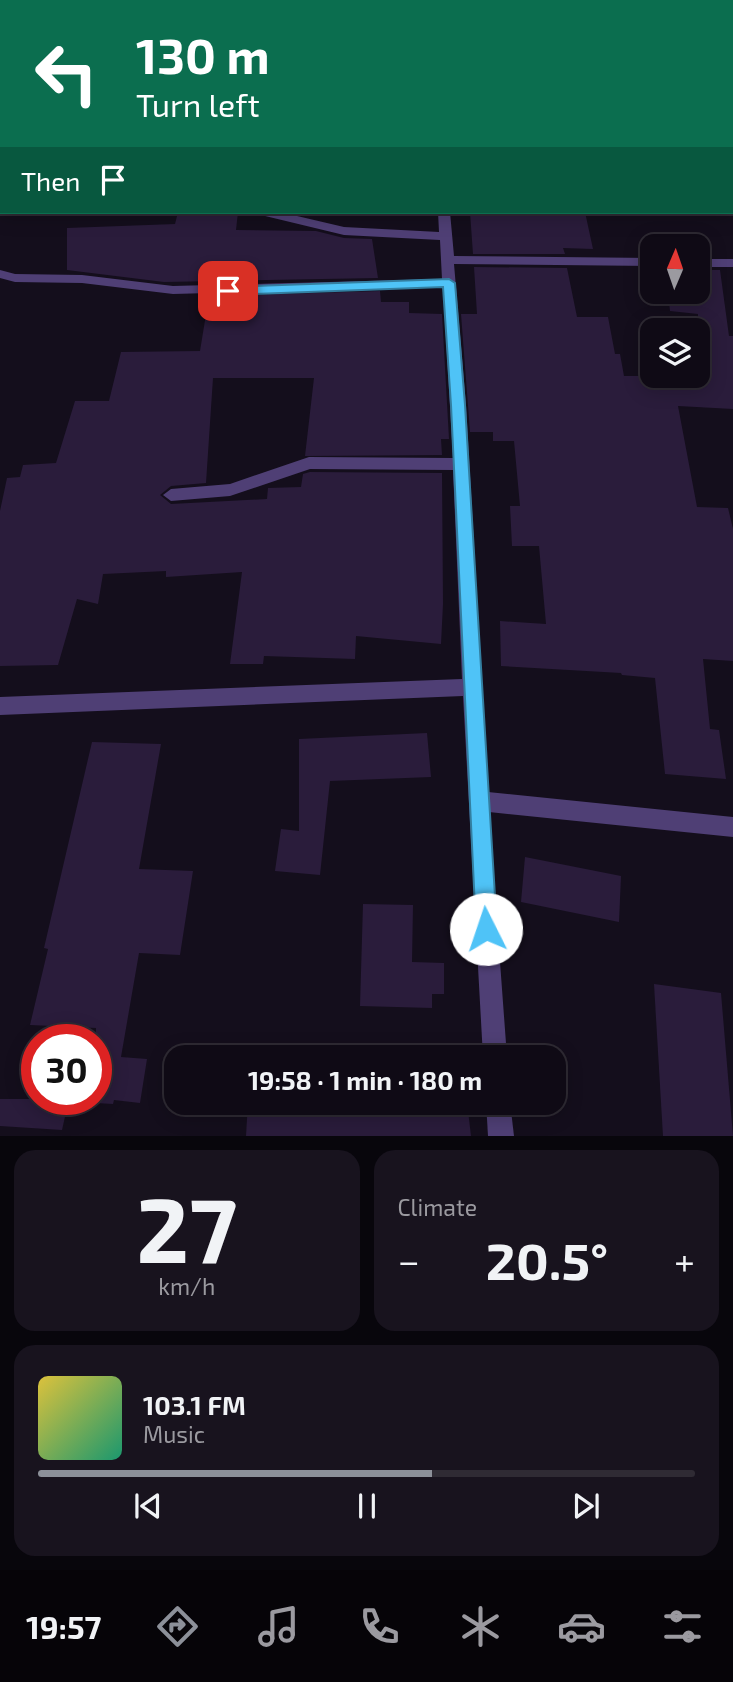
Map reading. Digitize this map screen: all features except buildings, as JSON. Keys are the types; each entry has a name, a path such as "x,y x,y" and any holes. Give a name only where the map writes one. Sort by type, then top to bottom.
{"street":[{"path":"273,214 344,231 444,236"},
{"path":"444,214 494,1045"},
{"path":"447,260 640,262"},
{"path":"710,263 733,264"},
{"path":"0,274 15,278 82,279 173,290 449,283"},
{"path":"171,495 230,489 309,463 461,464"},
{"path":"0,706 472,687"},
{"path":"478,801 733,827"},
{"path":"499,1115 501,1136"}],"route":[{"path":"228,291 449,283 486,929"}]}
